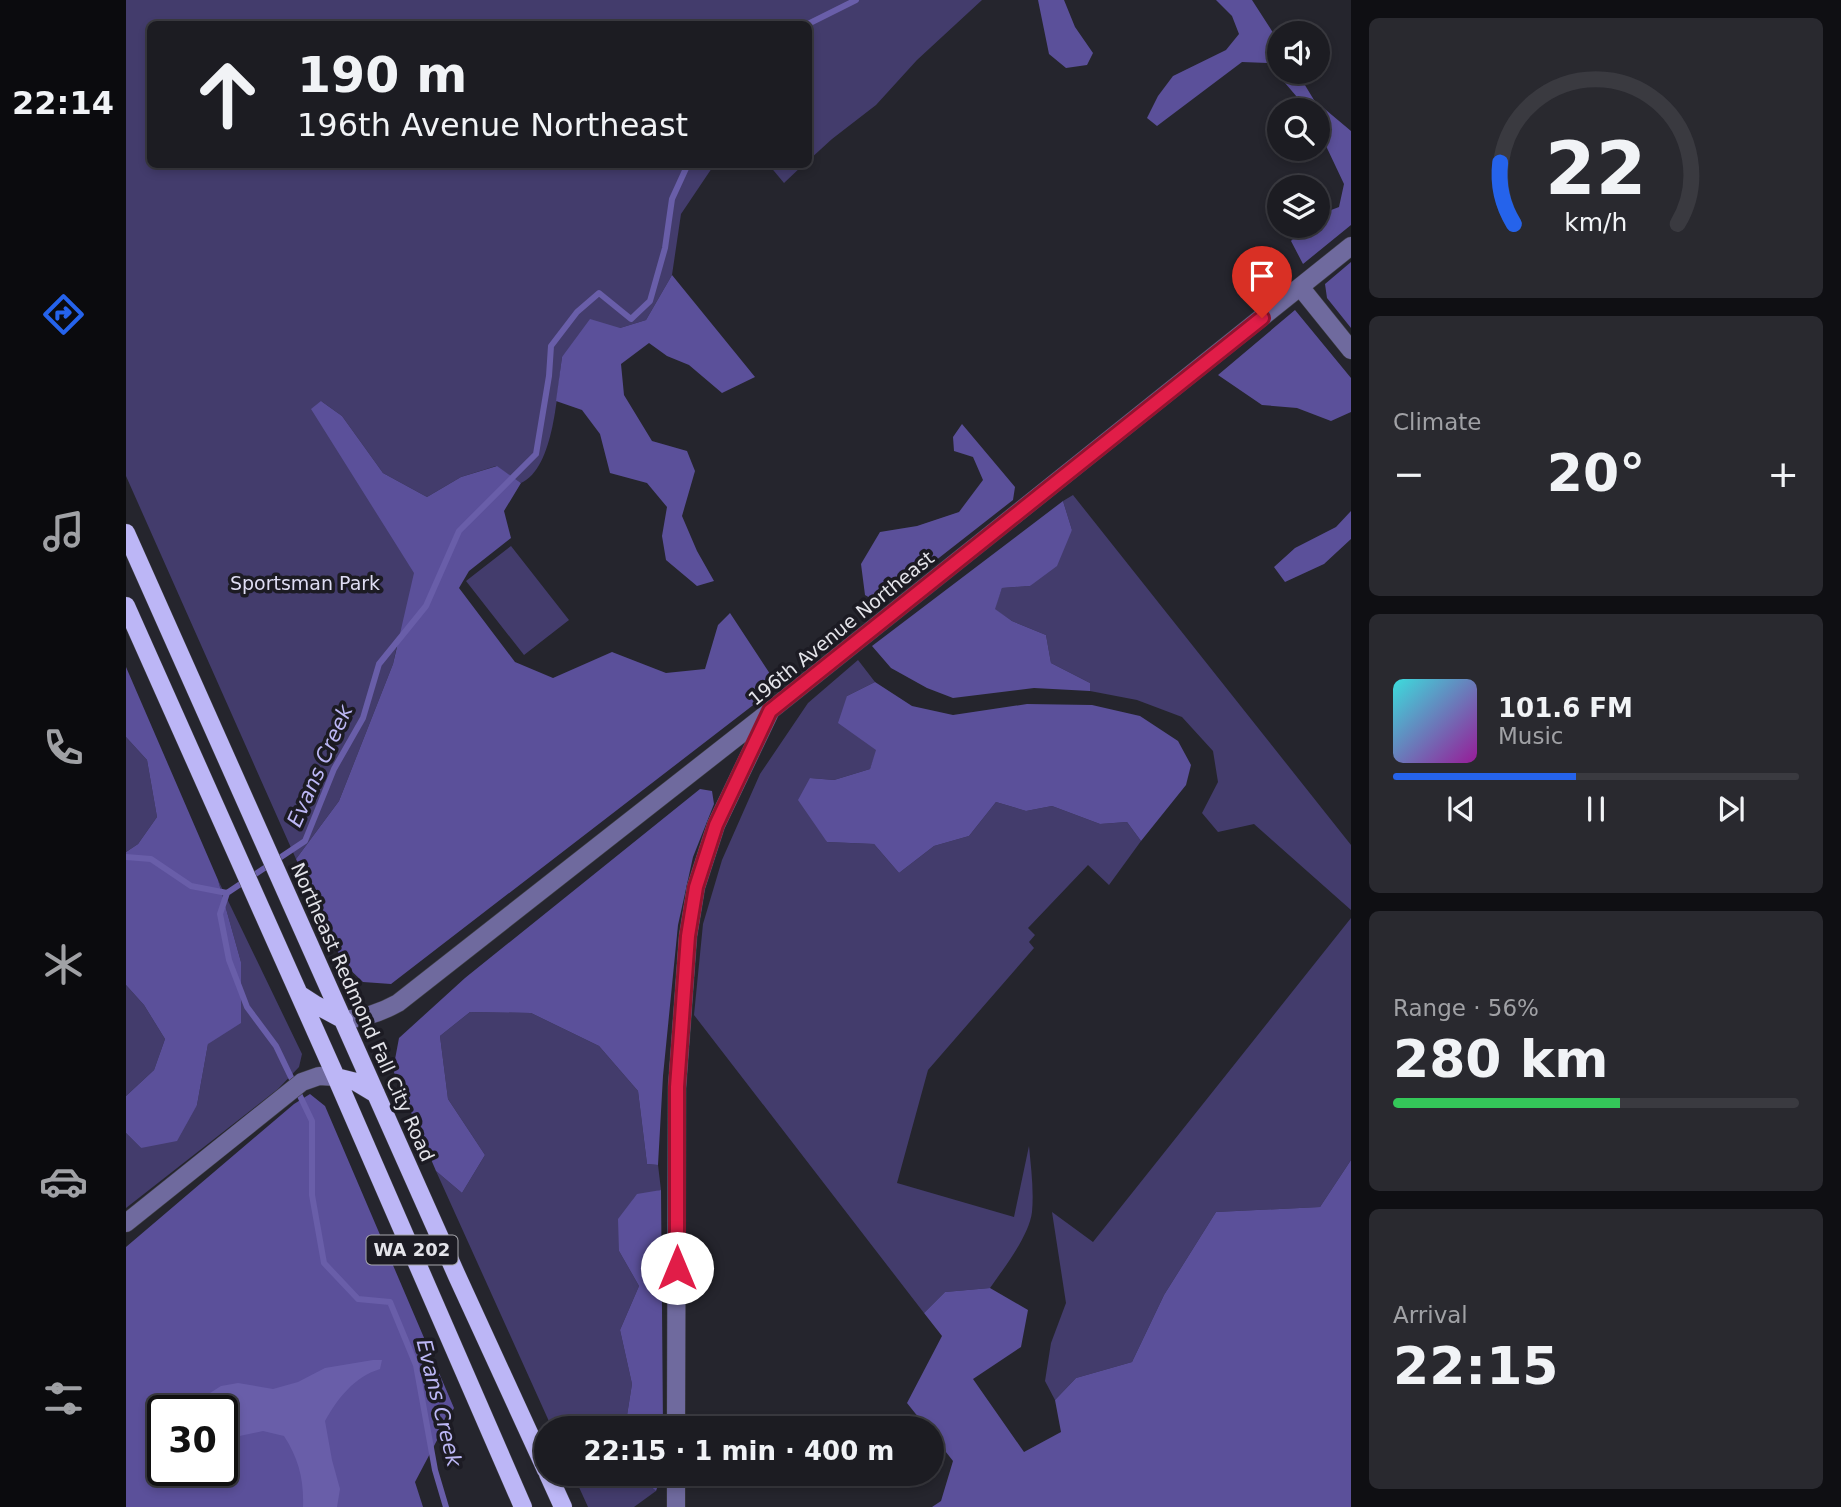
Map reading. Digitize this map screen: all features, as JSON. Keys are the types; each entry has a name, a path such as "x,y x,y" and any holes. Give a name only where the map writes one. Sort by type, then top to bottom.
{"main road":[{"name":"Northeast Redmond Fall City Road","path":"126,533 534,1442"},
{"name":"WA 202","path":"126,607 336,1077 523,1507"},
{"path":"299,994 344,1020"},
{"path":"336,1077 356,1082 376,1094"},
{"name":"Northeast Redmond Fall City Road","path":"554,1486 563,1507"}],"street":[{"name":"196th Avenue Northeast","path":"344,1020 379,1013 398,1003 770,711 1351,246"},
{"path":"1301,288 1351,350"},
{"path":"676,1416 677,1087 688,936 696,887 716,825 770,711"},
{"path":"126,1223 302,1082 319,1076 336,1077"},
{"path":"676,1486 676,1507"}],"green space":[{"name":"Sportsman Park","path":"126,0 982,0 917,60 876,105 812,157 812,21 147,21 147,168 712,168 681,214 672,275 646,320 620,328 562,357 548,446 532,475 521,483 496,466 461,477 427,497 383,473 342,416 321,401 434,570 399,636 393,664 339,801 296,859 126,476"},
{"path":"772,168 800,168 784,183"},
{"path":"1073,495 1351,845 1351,910 1254,824 1218,832 1202,813 1218,782 1213,751 1182,717 1137,700 1090,691 1090,683 1051,663 1046,635 1012,621 994,609 1002,588 1030,586 1072,530 1063,501"},
{"path":"511,546 569,620 524,655 466,581"},
{"path":"858,660 875,682 847,696 877,750 870,769 834,780 810,778 827,842 874,844 899,873 934,846 969,836 996,802 1026,811 1052,806 1100,824 1127,822 1141,841 1109,885 1088,865 1028,928 1035,935 1029,942 1034,948 928,1070 897,1183 1014,1217 1029,1146 1033,1204 1030,1221 1021,1241 990,1288 945,1292 924,1313 694,1015 703,924 722,860 760,774 808,703"},
{"path":"126,737 147,760 157,817 138,844 126,852"},
{"path":"218,880 302,1054 299,1067 278,1089 126,1208 126,1133 141,1148 197,1105 208,1044 241,962"},
{"path":"1351,918 1351,1160 1320,1207 1216,1212 1164,1295 1132,1362 1076,1378 1055,1400 1045,1381 1051,1343 1066,1303 1052,1212 1093,1242"},
{"path":"126,985 144,1005 165,1039 154,1070 126,1096"},
{"path":"470,1012 531,1013 599,1046 638,1091 647,1164 658,1165 661,1190 634,1198 619,1251 639,1286 620,1330 632,1384 627,1416 547,1416 436,1171 462,1193 485,1155 448,1099 440,1036"},
{"path":"578,1486 650,1486 656,1491 634,1507 588,1507"}],"shaded area":[{"path":"1038,0 1064,0 1075,27 1093,53 1087,65 1066,68 1049,54"},
{"path":"1216,0 1252,0 1267,23 1267,63 1242,62 1157,126 1147,118 1158,96 1173,76 1226,50 1239,34 1232,16"},
{"path":"1286,84 1304,84 1313,98 1298,98"},
{"path":"1330,113 1351,131 1351,225 1303,264 1291,241 1294,238 1330,238 1330,210 1339,207 1344,184 1330,154"},
{"path":"1351,262 1351,328 1327,298 1325,284"},
{"path":"672,275 755,377 722,393 689,365 667,356 649,343 621,364 624,395 652,441 687,451 695,471 682,516 714,581 697,586 666,560 662,536 667,507 647,483 610,473 600,434 582,410 556,401 562,357 590,319 620,328 646,320"},
{"path":"1295,310 1351,378 1351,412 1331,421 1297,408 1262,405 1218,375"},
{"path":"321,401 342,416 383,473 427,497 461,477 497,466 521,483 504,511 511,538 469,571 459,588 515,662 553,678 612,652 666,673 705,669 718,625 730,613 778,686 391,984 363,982 343,963 296,859 339,801 393,664 414,573 311,409"},
{"path":"962,424 1015,487 1013,500 880,604 865,595 861,564 880,532 917,526 959,512 983,480 973,457 954,451 953,437"},
{"path":"1063,501 1072,530 1057,566 1030,586 1002,588 995,609 1012,621 1046,635 1051,663 1090,683 1090,691 1034,688 953,698 927,688 891,668 872,646"},
{"path":"1351,511 1351,539 1324,564 1285,582 1274,567 1295,548 1336,527"},
{"path":"126,667 218,880 241,962 241,1023 208,1044 197,1105 177,1141 141,1148 126,1133 126,1096 154,1070 165,1039 144,1005 126,985 126,852 138,844 157,817 147,760 126,737"},
{"path":"875,682 912,706 953,715 1027,704 1092,705 1140,716 1178,741 1191,765 1186,785 1141,841 1127,822 1100,824 1052,806 1026,811 996,802 969,836 934,846 899,873 874,844 827,842 798,800 810,778 834,780 870,769 876,750 838,723 847,696"},
{"path":"700,789 712,791 714,804 693,857 678,925 663,1076 658,1165 647,1164 638,1091 599,1046 531,1013 470,1012 440,1036 448,1099 485,1155 462,1193 436,1171 393,1070 399,1038 465,978"},
{"path":"310,1094 325,1106 454,1408 415,1482 423,1507 126,1507 126,1247 294,1104"},
{"path":"1351,1160 1351,1507 932,1507 941,1501 953,1461 944,1450 944,1416 917,1416 907,1403 942,1336 924,1313 945,1292 990,1288 1028,1310 1021,1347 973,1379 1024,1452 1061,1432 1055,1400 1076,1378 1132,1362 1164,1295 1216,1212 1320,1207"},
{"path":"661,1190 663,1416 627,1416 632,1384 620,1330 639,1286 619,1251 618,1219 637,1194"},
{"path":"382,1360 380,1369 362,1377 348,1389 325,1421 340,1489 337,1507 303,1507 300,1470 284,1436 263,1431 238,1436 238,1395 207,1395 221,1386 238,1383 273,1389 298,1382 325,1368"}],"waterway":[{"name":"Evans Creek","path":"812,22 856,0"},
{"name":"Evans Creek","path":"446,1507 435,1470 416,1365 390,1302 358,1299 324,1263 312,1195 312,1121 276,1046 247,1007 229,960 220,914 227,893 305,841 334,769 363,718 379,664 426,606 459,531 536,454 549,376 551,346 577,312 599,293 631,319 650,301 665,248 672,199 686,168"},
{"path":"126,857 151,859 191,886 227,893"}],"route":[{"path":"677,1268 677,1087 688,936 696,887 716,825 770,711 1262,318"}]}
